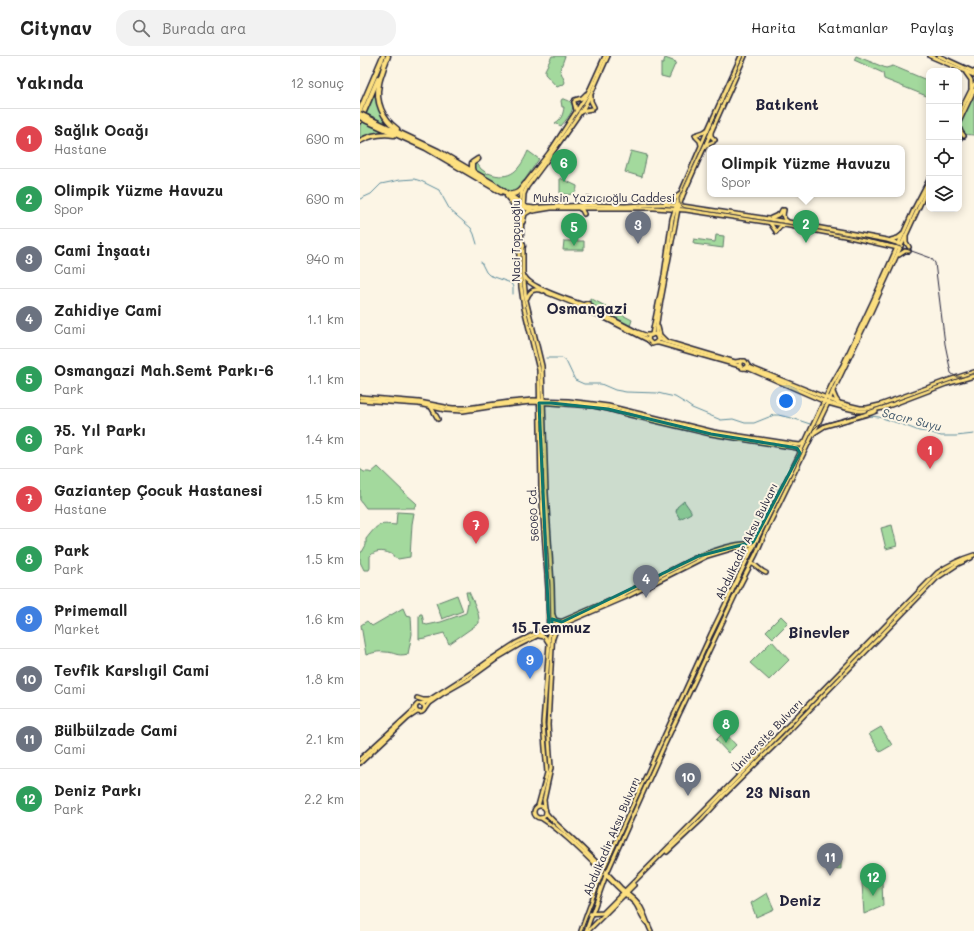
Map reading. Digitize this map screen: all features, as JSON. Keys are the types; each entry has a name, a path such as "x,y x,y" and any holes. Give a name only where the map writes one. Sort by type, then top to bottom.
{"highway":[{"path":"360,110 383,56"},
{"path":"360,121 388,56"},
{"path":"385,62 378,95 380,106 385,116 394,127 414,141 508,195 519,216"},
{"path":"360,114 367,119"},
{"path":"360,117 432,148 473,172 521,205 521,233 523,246"},
{"path":"360,141 374,135 389,134 414,141"},
{"path":"473,172 472,164 478,159"},
{"path":"508,195 517,193 525,184"}],"main road":[{"name":"Naci Topçuoğlu","path":"589,94 605,56"},
{"name":"Naci Topçuoğlu","path":"541,393 538,367 524,308 521,287 519,265 519,216 521,205 527,187 550,156 589,94 608,56"},
{"path":"648,340 651,335 664,275 672,219 681,194 741,56"},
{"path":"703,146 714,141 710,130 744,56"},
{"path":"930,56 962,68 974,69"},
{"path":"938,56 974,74"},
{"path":"962,68 971,80 972,90 962,108"},
{"path":"962,115 974,84"},
{"path":"589,94 593,108 577,113 575,101 589,94"},
{"name":"Naci Topçuoğlu","path":"541,402 542,366 526,300 523,272 522,191 525,184 577,113"},
{"path":"703,146 696,136 710,130"},
{"name":"Abdulkadir Aksu Bulvarı","path":"587,914 603,871 708,641 805,442 829,401 901,244 917,202 926,186"},
{"name":"Abdulkadir Aksu Bulvarı","path":"905,233 926,191"},
{"path":"523,222 525,214 529,210 533,209 526,203 524,194"},
{"path":"660,204 671,201 681,194"},
{"path":"681,194 684,203 689,206"},
{"path":"587,199 593,207 585,214 577,207 587,199"},
{"name":"Muhsin Yazıcıoğlu Caddesi","path":"593,207 660,204 686,210 788,222 888,240 901,244"},
{"name":"Muhsin Yazıcıoğlu Caddesi","path":"521,205 533,209 577,207 665,208 689,206 769,220 785,225 899,248"},
{"path":"655,344 658,340 657,325 677,207"},
{"path":"665,208 670,212 672,219"},
{"path":"676,216 680,212 686,210"},
{"path":"785,225 776,231 769,220 777,216 783,210 784,218 788,222"},
{"path":"888,240 901,237 905,233"},
{"path":"885,245 892,248 895,257 909,249 906,242 905,233"},
{"name":"Abdulkadir Aksu Bulvarı","path":"587,931 606,874 664,746 813,434 823,410 825,400 895,257"},
{"path":"523,272 527,280 536,286 583,307 584,311 597,314 648,340 652,344 659,343 740,366 741,368 750,369 816,397 859,411 883,408"},
{"path":"526,300 529,293 537,289 583,307"},
{"path":"583,307 588,304 595,310 637,332 645,335 657,336 660,340 735,362 745,360 750,367 825,400"},
{"path":"588,312 591,309 591,306"},
{"path":"657,325 660,335 667,342"},
{"path":"740,366 741,361"},
{"path":"745,368 747,364"},
{"path":"816,397 823,410 838,404 860,408 872,407 974,372"},
{"path":"813,434 825,426 871,413 946,384 974,376"},
{"path":"833,391 838,404"},
{"path":"360,399 410,403 445,410 463,411 533,401 541,393 551,402"},
{"path":"360,399 419,402 445,407 463,408 510,402 533,401 593,404 608,406 714,432 798,446 805,442"},
{"path":"533,401 539,408"},
{"name":"56060 Cd.","path":"541,402 539,408 541,488 549,618 551,628"},
{"name":"56060 Cd.","path":"541,402 543,411 546,493 552,585 551,628"},
{"path":"543,411 551,402"},
{"path":"431,407 438,419"},
{"path":"798,446 800,453"},
{"path":"360,763 408,718 417,712 424,710 429,703 470,678 499,657 551,628 614,599 699,556 722,548 754,542 758,537"},
{"path":"746,544 758,549"},
{"path":"753,547 756,554"},
{"path":"581,615 626,597 707,556 734,548 753,547"},
{"name":"Üniversite Bulvarı","path":"587,931 702,819 937,578 958,564 974,556"},
{"name":"Üniversite Bulvarı","path":"587,914 603,913 627,892 937,574 965,558 974,556"},
{"path":"751,563 766,574"},
{"path":"552,614 555,620 561,624"},
{"path":"542,630 546,626 549,618"},
{"path":"552,641 556,630 561,624"},
{"path":"551,628 552,641 548,725 551,768 544,800 546,813 578,843 603,871"},
{"path":"551,628 543,723 547,773 538,806 534,810 534,814 537,818 541,818 563,833 640,905 648,920 651,931"},
{"path":"360,759 414,710 417,704 430,700 516,643 542,630 551,628"},
{"path":"536,636 545,636 549,644"},
{"path":"417,698 430,700"},
{"path":"421,704 424,707 424,710"},
{"path":"415,707 417,712"},
{"path":"538,806 545,808"},
{"path":"541,818 544,817 546,813"},
{"path":"621,898 627,892"},
{"path":"581,931 587,914"},
{"path":"593,914 598,916 598,921"}],"highlighted area":[{"path":"539,403 608,409 711,434 797,448 800,453 753,542 699,556 562,622 552,619 552,626 549,627"}],"green space":[{"path":"552,56 565,56 560,70 565,82 557,87 545,74 545,70"},
{"path":"856,56 886,68 893,66 926,80 926,96 884,79 883,73 854,60"},
{"path":"665,58 676,62 669,78 661,76 661,64 663,64"},
{"path":"377,86 378,102 395,129 365,115"},
{"path":"974,95 974,135 965,134 962,132 962,119"},
{"path":"562,99 570,101 573,107 571,113 561,126 555,123 563,114 564,107 562,107"},
{"path":"363,120 393,134 360,140 360,127"},
{"path":"528,151 539,159 517,191 510,192 474,170 473,164 476,162 481,169 488,174 503,176 509,175 522,163"},
{"path":"631,151 647,155 642,177 625,172"},
{"path":"560,178 577,186 577,190 572,194 560,194"},
{"path":"716,235 724,236 723,248 694,244 693,242 694,239 715,242"},
{"path":"564,241 584,241 584,250 563,250"},
{"path":"590,298 632,320 630,326 590,304"},
{"path":"378,467 417,504 415,508 366,508 360,500 360,469 364,472 371,473"},
{"path":"684,501 691,513 680,519 676,512 677,507"},
{"path":"397,512 414,513 410,557 398,559 387,552 375,552 370,556 369,570 364,570 360,562 360,552 362,552 366,545 366,539 376,527 385,524 396,525"},
{"path":"892,525 897,546 886,549 881,528"},
{"path":"466,592 469,592 476,607 479,623 449,644 444,633 419,639 420,614 422,614 424,624 427,625 441,622 466,613 468,602"},
{"path":"457,595 463,611 442,619 436,603"},
{"path":"403,608 406,615 411,616 412,634 408,654 398,655 388,652 380,652 366,655 361,625 367,621 372,626"},
{"path":"781,616 788,623 773,638 766,631"},
{"path":"772,641 789,660 769,680 750,663"},
{"path":"881,727 892,745 880,752 869,734"},
{"path":"724,732 736,745 728,753 716,740"},
{"path":"838,854 841,858 841,869 829,868 825,858"},
{"path":"882,882 883,906 864,914 862,883"},
{"path":"767,893 774,909 756,917 751,903"}],"waterway":[{"path":"360,199 371,194 381,184 400,180 414,179 421,181 439,190 450,210 471,228 477,244"},
{"path":"481,262 489,275 511,283 513,287 513,294"},
{"path":"546,358 562,358 566,361 575,380 584,384 601,384 615,390 626,392 658,393 675,397 692,408 721,420 733,419 745,423 754,423 774,415 778,415 810,424"},
{"name":"Sacır Suyu","path":"870,416 879,417 919,431 929,432 941,436 974,434"}],"tram line":[{"path":"743,56 679,198 679,202 686,208 799,226 895,245 931,258 935,263 945,344 951,373 956,377 962,377"},
{"path":"582,931 605,870 670,727 813,430 818,425 857,415 974,373"}],"place":[{"name":"75. Yıl Parkı","path":"564,182"},
{"name":"Olimpik Yüzme Havuzu","path":"806,243"},
{"name":"Cami İnşaatı","path":"638,244"},
{"name":"Osmangazi Mah.Semt Parkı-6","path":"574,246"},
{"name":"Sağlık Ocağı","path":"930,469"},
{"name":"Gaziantep Çocuk Hastanesi","path":"476,544"},
{"name":"Zahidiye Cami","path":"646,598"},
{"name":"Primemall","path":"530,679"},
{"name":"Park","path":"726,743"},
{"name":"Tevfik Karslıgil Cami","path":"688,796"},
{"name":"Bülbülzade Cami","path":"830,876"},
{"name":"Deniz Parkı","path":"873,896"}],"district":[{"name":"Batıkent","path":"787,104"},
{"name":"Osmangazi","path":"587,308"},
{"name":"15 Temmuz","path":"551,627"},
{"name":"Binevler","path":"819,632"},
{"name":"23 Nisan","path":"778,792"},
{"name":"Deniz","path":"800,900"}]}
